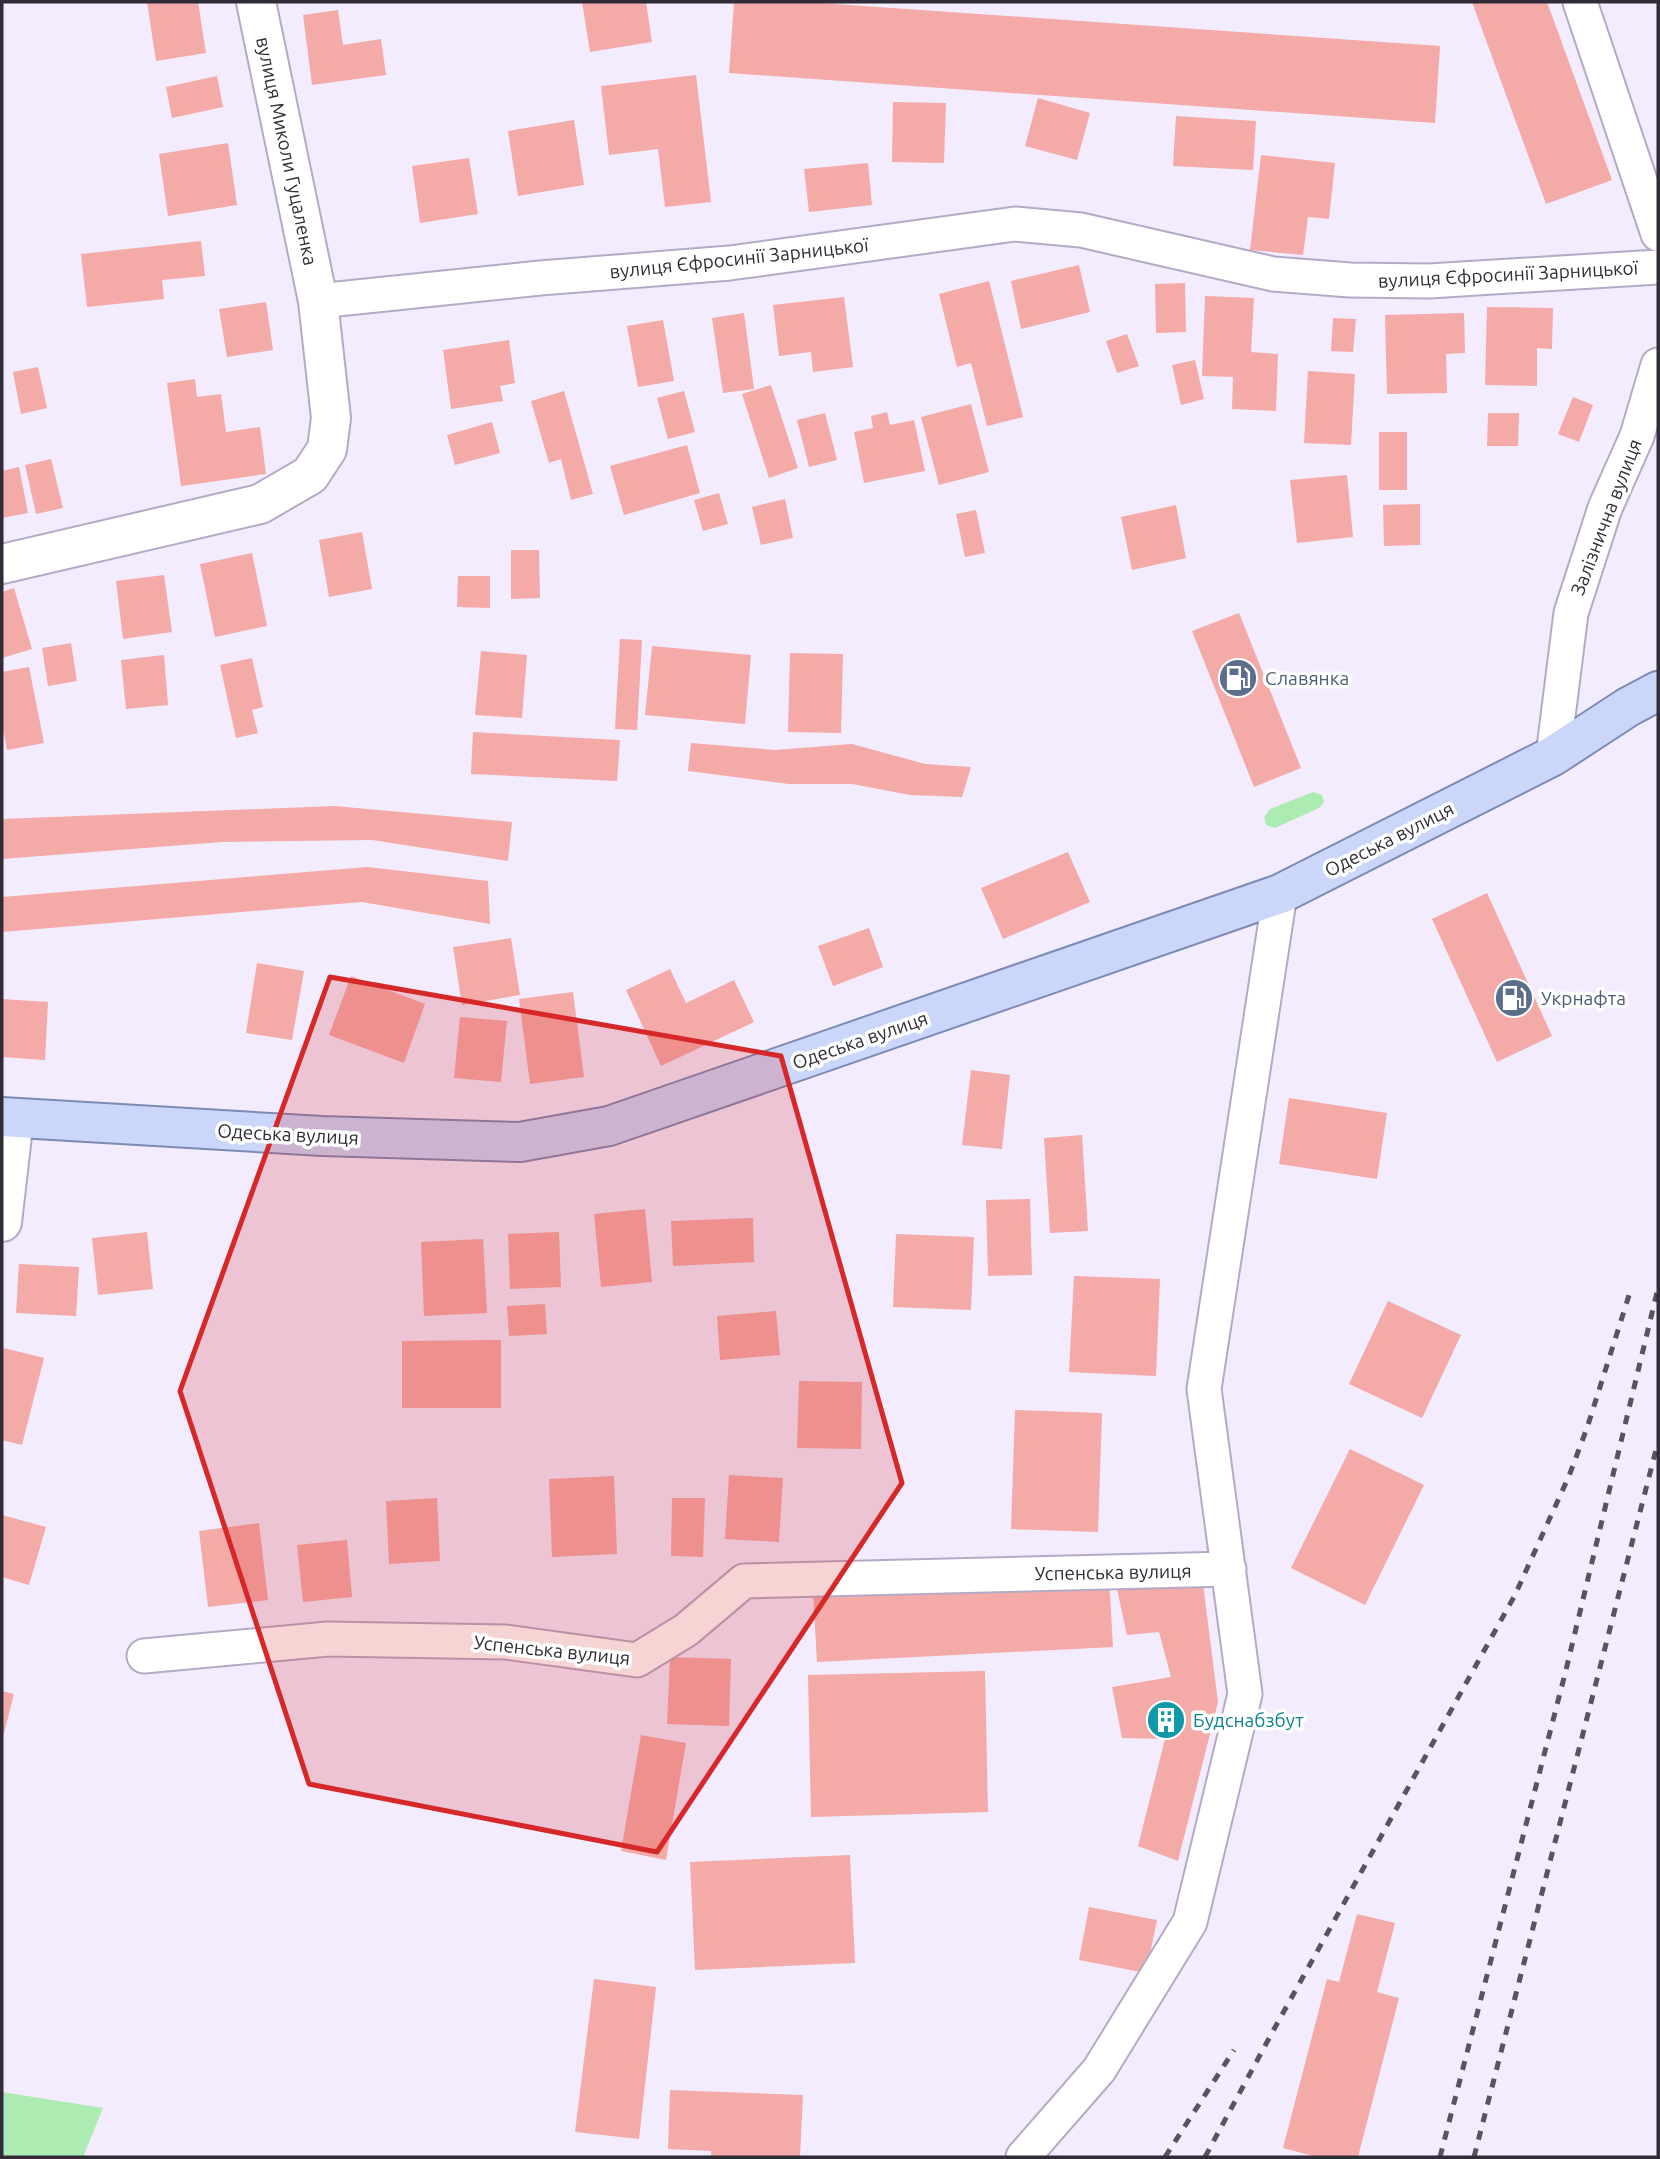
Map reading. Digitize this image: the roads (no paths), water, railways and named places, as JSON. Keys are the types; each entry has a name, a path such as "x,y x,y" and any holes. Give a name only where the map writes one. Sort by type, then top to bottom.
{"main road":[{"name":"Одеська вулиця","path":"8,1118 322,1136 520,1142 608,1126 1280,894 1553,756 1628,707 1658,691"}],"street":[{"name":"вулиця Миколи Гуцаленка","path":"256,2 318,301"},
{"path":"1580,2 1658,234"},
{"name":"вулиця Єфросинії Зарницької","path":"318,301 540,278 730,263 1015,224 1081,230 1273,274 1350,280 1429,281 1658,267"},
{"path":"2,564 260,504 310,475 327,449 331,418 318,301"},
{"name":"Залізнична вулиця","path":"1553,756 1571,613 1605,508 1637,436 1658,365"},
{"path":"1023,2157 1099,2070 1190,1922 1245,1695 1204,1389 1280,894"},
{"path":"2,1222 8,1118"},
{"name":"Успенська вулиця","path":"144,1656 328,1639 506,1642 637,1660 686,1630 744,1581 1229,1569"}],"railway":[{"path":"1440,2157 1565,1674 1658,1288"},
{"path":"1205,2157 1515,1595 1569,1476 1631,1289"},
{"path":"1474,2157 1658,1442"},
{"path":"1165,2157 1234,2050"}],"place":[{"name":"Славянка","path":"1238,678"},
{"name":"Укрнафта","path":"1514,998"},
{"name":"Будснабзбут","path":"1166,1720"}]}
